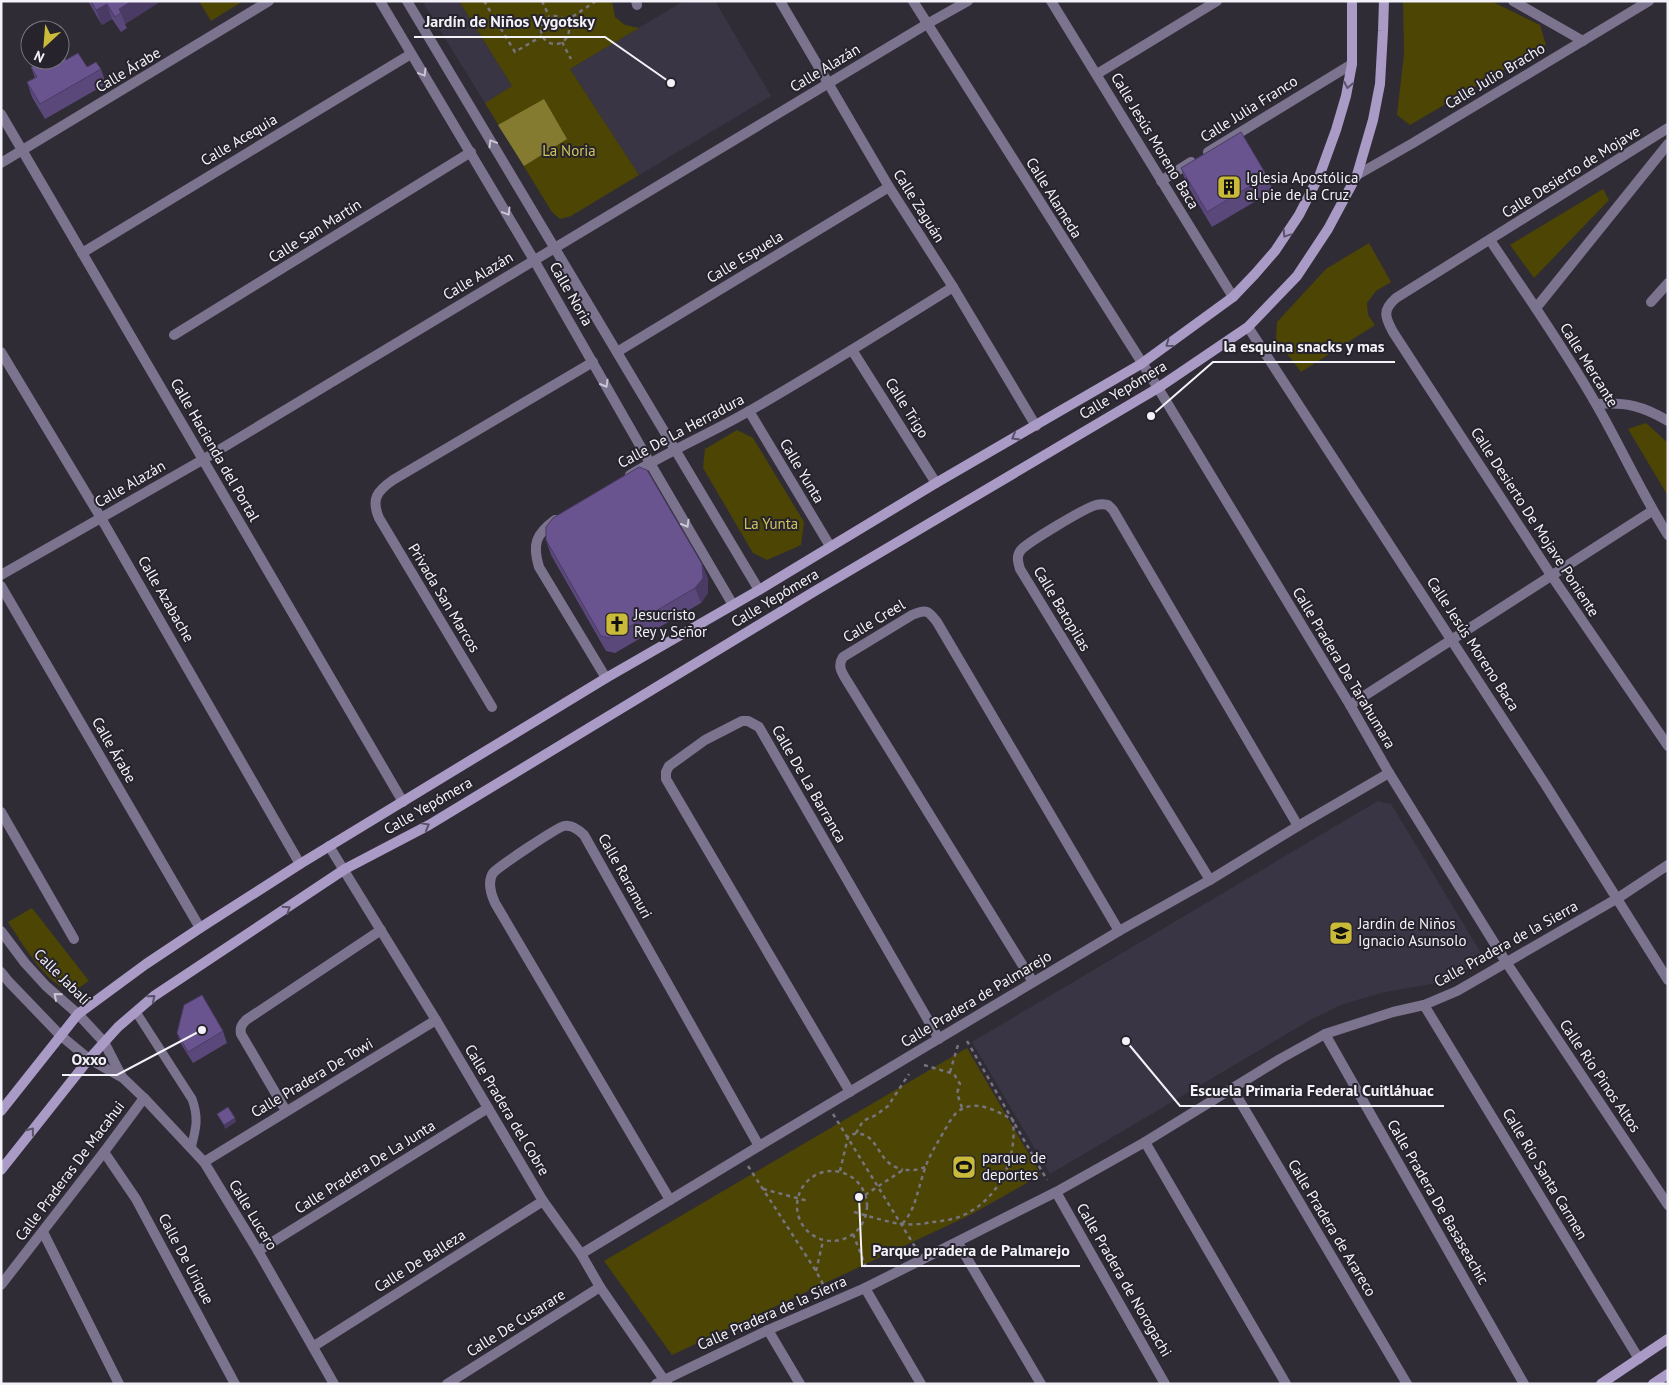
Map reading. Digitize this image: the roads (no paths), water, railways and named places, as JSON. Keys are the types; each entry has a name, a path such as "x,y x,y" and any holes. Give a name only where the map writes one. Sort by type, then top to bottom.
{"main road":[{"name":"Calle Yepómera","path":"1,1111 78,1014 146,964 200,928 329,846 606,678 759,590 936,483 1141,364 1233,297 1275,251 1298,215 1320,174 1346,96 1352,64 1352,1"},
{"name":"Calle Yepómera","path":"1,1170 88,1058 154,996 188,972 345,870 429,825 815,591 1158,388 1248,326 1297,276 1328,229 1357,175 1373,120 1380,84 1384,1"},
{"path":"1601,1384 1668,1339"},
{"path":"1653,1384 1668,1374"}],"street":[{"name":"Calle Árabe","path":"1,163 269,1"},
{"name":"Calle Noria","path":"380,1 471,152 733,605"},
{"name":"Calle Noria","path":"407,1 759,590"},
{"name":"Calle Zaguán","path":"780,1 889,187 953,287 1036,426"},
{"name":"Calle Alameda","path":"913,1 1141,364 1158,388"},
{"name":"Calle Alazán","path":"1,575 204,459 926,24 968,1"},
{"name":"Calle Jesús Moreno Baca","path":"1051,1 1233,297"},
{"path":"1097,74 1217,1"},
{"path":"1513,1 1583,40"},
{"name":"Calle Julio Bracho","path":"1357,175 1649,1"},
{"name":"Calle Acequia","path":"82,253 411,54"},
{"name":"Calle Julia Franco","path":"1162,181 1352,64"},
{"name":"Calle Hacienda del Portal","path":"1,114 403,802"},
{"name":"Calle Desierto de Mojave","path":"1490,240 1668,128"},
{"path":"1536,308 1668,144"},
{"name":"Calle San Martín","path":"174,335 471,152"},
{"name":"Calle Espuela","path":"617,352 889,187"},
{"name":"Calle Mercante","path":"1490,240 1536,308 1596,404 1652,511 1668,535"},
{"name":"Calle Desierto De Mojave Poniente","path":"1490,240 1396,298 1390,303 1386,315 1392,332 1551,576 1668,746"},
{"path":"1651,302 1668,283"},
{"name":"Calle De La Herradura","path":"622,479 749,411 953,287"},
{"name":"Calle Jesús Moreno Baca","path":"1248,326 1340,470 1453,640 1618,898 1668,980"},
{"name":"Calle Trigo","path":"852,350 936,483"},
{"name":"Calle Azabache","path":"1,352 101,518 300,864"},
{"name":"Privada San Marcos","path":"492,707 379,518 376,510 376,501 381,489 393,480 593,362"},
{"name":"Calle Pradera De Tarahumara","path":"1158,388 1389,773 1506,962"},
{"path":"1596,404 1616,403 1634,405 1668,421"},
{"name":"Calle Yunta","path":"749,411 830,546"},
{"name":"Calle Batopilas","path":"1210,880 1020,569 1018,556 1026,545 1095,505 1108,505 1113,510 1298,826"},
{"path":"1350,706 1652,511"},
{"path":"561,516 540,534 535,544 535,554 542,573 606,678"},
{"name":"Calle Árabe","path":"1,586 200,928"},
{"name":"Calle Creel","path":"1033,982 840,667 841,660 844,657 912,615 925,611 937,622 1119,931"},
{"name":"Calle De La Barranca","path":"850,1092 666,779 666,772 669,766 705,740 742,721 748,721 759,728 940,1039"},
{"name":"Calle Pradera de Palmarejo","path":"581,1254 1033,982 1210,880 1389,773"},
{"path":"1,812 74,939"},
{"name":"Calle Raramuri","path":"670,1200 494,903 491,894 490,882 492,874 558,828 571,826 584,835 759,1146"},
{"name":"Calle Pradera del Cobre","path":"329,846 436,1020 543,1201 581,1254 600,1287 662,1382"},
{"name":"Calle Pradera de la Sierra","path":"662,1382 768,1330 923,1260 1056,1192 1145,1142 1280,1058 1325,1034 1392,1012 1424,1005 1457,991 1618,898 1668,866"},
{"path":"286,1111 241,1034 240,1028 242,1024 381,930"},
{"name":"Calle Jabalí","path":"1,931 25,963 46,986 78,1014 104,1042"},
{"name":"Calle Río Pinos Altos","path":"1506,962 1668,1205"},
{"path":"1,972 5,985 88,1058"},
{"name":"Calle Río Santa Carmen","path":"1424,1005 1640,1359"},
{"name":"Calle Pradera De Towi","path":"204,1162 436,1020"},
{"name":"Calle Pradera De Basaseachic","path":"1325,1034 1524,1384"},
{"name":"Calle Lucero","path":"104,1042 123,1078"},
{"name":"Calle Lucero","path":"88,1058 123,1078 204,1162 314,1346 334,1384"},
{"name":"Calle Pradera de Arareco","path":"1232,1088 1407,1384"},
{"name":"Calle Praderas De Macahui","path":"1,1285 144,1098"},
{"name":"Calle Pradera De La Junta","path":"258,1251 488,1108"},
{"path":"1145,1142 1286,1384"},
{"name":"Calle De Urique","path":"104,1152 136,1199 235,1384"},
{"name":"Calle Pradera de Norogachi","path":"1056,1192 1165,1384"},
{"name":"Calle De Balleza","path":"314,1346 543,1201"},
{"path":"43,1232 119,1384"},
{"path":"958,1243 1042,1384"},
{"name":"Calle De Cusarare","path":"446,1384 600,1287"},
{"path":"864,1288 921,1384"},
{"path":"768,1330 800,1384"}],"lane":[{"path":"136,1012 192,1099 197,1111 191,1148"}],"place":[{"name":"Jardín de Niños Vygotsky","path":"671,83"},
{"name":"Iglesia Apostólica al pie de la Cruz","path":"1229,187"},
{"name":"la esquina snacks y mas","path":"1151,416"},
{"name":"Jesucristo Rey y Señor","path":"617,624"},
{"name":"Jardín de Niños Ignacio Asunsolo","path":"1341,933"},
{"name":"Oxxo","path":"202,1030"},
{"name":"Escuela Primaria Federal Cuitláhuac","path":"1126,1041"},
{"name":"parque de deportes","path":"964,1167"},
{"name":"Parque pradera de Palmarejo","path":"859,1197"}],"park label":[{"name":"La Noria","path":"569,151"},
{"name":"La Yunta","path":"771,524"}]}
